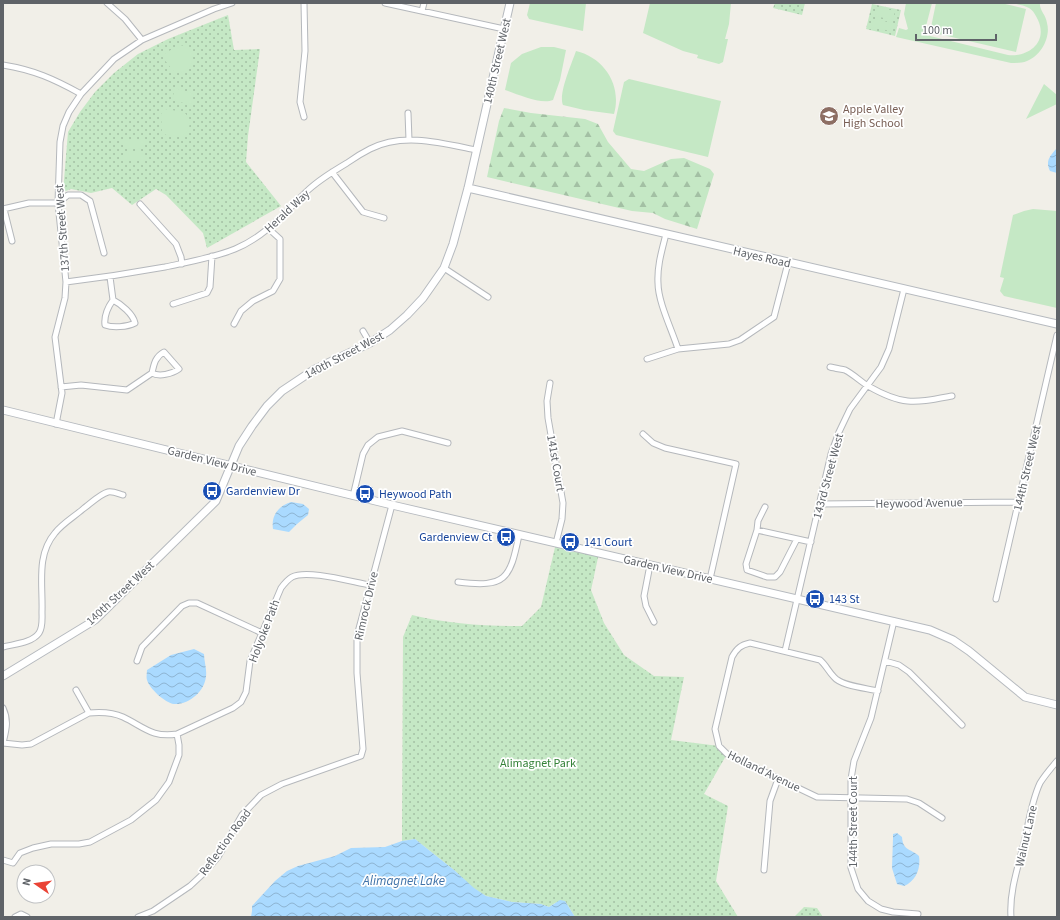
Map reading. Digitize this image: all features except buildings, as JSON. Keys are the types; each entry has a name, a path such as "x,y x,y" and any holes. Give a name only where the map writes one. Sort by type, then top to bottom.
{"street":[{"path":"107,3 125,19 142,40"},
{"name":"137th Street West","path":"56,424 62,393 55,337 65,298 66,282 58,203 60,142 63,126 69,112 81,94 114,59 142,40 214,9 232,3"},
{"path":"304,3 304,51 300,102 304,117"},
{"path":"385,3 504,29"},
{"path":"422,11 424,3"},
{"name":"140th Street West","path":"3,676 94,620 216,501 232,466 239,446 267,406 282,391 315,369 370,343 390,330 408,315 423,298 444,268 453,244 468,188 510,3"},
{"path":"3,65 38,72 57,80 81,94"},
{"path":"408,113 409,140"},
{"name":"Herald Way","path":"66,282 110,277 182,264 234,250 269,229 309,189 332,172 371,148 391,142 409,140 430,141 476,150"},
{"path":"332,172 363,212 384,218"},
{"name":"Hayes Road","path":"468,188 1057,324"},
{"path":"12,241 3,209 29,203 58,203 68,195 81,195 90,201 104,253"},
{"path":"140,204 176,244 182,264"},
{"path":"234,324 241,311 253,301 273,291 280,279 280,239 269,229"},
{"path":"666,234 658,268 658,285 660,297 678,348"},
{"path":"173,304 207,293 210,287 212,256"},
{"path":"647,359 678,348 729,344 740,340 774,317 788,263"},
{"path":"444,268 488,297"},
{"path":"110,277 113,300 104,320 105,325 109,327 131,325 135,323 134,319 113,300"},
{"name":"143rd Street West","path":"785,651 831,454 850,409 881,367 889,349 904,289"},
{"path":"363,331 370,343"},
{"name":"144th Street West","path":"996,600 1057,336"},
{"path":"61,387 81,385 127,390 152,373 154,363 159,355 164,352 178,369 173,373 155,375 152,373"},
{"path":"830,367 845,370 867,386 895,399 907,402 920,402 952,396"},
{"name":"141st Court","path":"550,383 547,401 548,418 563,503 562,519 556,543"},
{"name":"Garden View Drive","path":"3,410 353,496 930,630 953,640 970,651 1025,697 1057,705"},
{"path":"353,496 363,454 368,445 378,437 402,431 448,443"},
{"path":"643,434 653,443 665,448 736,464 710,578"},
{"path":"3,647 25,641 36,636 41,631 43,609 42,563 44,551 48,541 55,532 103,494 113,492 123,495"},
{"name":"Heywood Avenue","path":"820,504 1019,502"},
{"name":"Rimrock Drive","path":"361,756 363,749 357,673 356,636 392,505"},
{"path":"765,507 758,521 757,530 746,564 747,570 767,577 775,577 780,572 797,539"},
{"path":"757,530 810,542"},
{"path":"458,582 477,584 496,582 505,577 510,569 519,534"},
{"path":"650,564 644,596 646,606 654,622"},
{"name":"Holyoke Path","path":"3,743 17,745 31,744 89,713 110,713 122,716 155,734 168,736 177,734 233,708 241,702 246,692 250,661 281,588 286,581 293,576 308,574 370,585"},
{"path":"137,661 142,647 182,606 189,603 197,603 262,633"},
{"name":"144th Street Court","path":"894,621 871,718 854,761 850,798 851,868 858,889 868,901 881,909 893,912 918,914"},
{"name":"Holland Avenue","path":"878,691 841,682 834,677 820,660 750,643 742,645 736,650 732,657 715,729 719,746 727,754 817,797 907,799 919,803 942,818"},
{"path":"885,661 899,665 910,672 962,725"},
{"path":"76,690 89,713"},
{"path":"3,708 7,716 3,743"},
{"path":"3,860 13,863 20,853 51,844 80,844 90,842 131,820 156,800 169,782 179,755 177,734"},
{"name":"Reflection Road","path":"138,917 153,911 190,886 205,872 218,857 242,815 261,795 282,784 361,756"},
{"name":"Walnut Lane","path":"1011,917 1010,910 1013,888 1034,799 1040,783 1057,761"},
{"path":"764,870 770,801 778,779"},
{"path":"15,917 21,914 27,917"}],"green space":[{"path":"530,3 586,3 583,31 529,19 527,15"},
{"path":"650,3 731,3 729,24 725,39 728,39 723,62 719,64 697,58 698,55 683,51 643,33"},
{"path":"775,3 805,3 802,15 773,8"},
{"path":"906,3 932,3 924,34 1008,55 1016,55 1029,51 1035,46 1040,35 1038,20 1032,10 1025,6 1010,3 1040,3 1046,20 1048,34 1041,50 1032,59 1025,62 1011,63 896,37 899,28 906,30 908,29 904,14"},
{"path":"936,3 1001,3 1026,9 1016,52 930,32"},
{"path":"872,4 901,10 895,36 866,29"},
{"path":"877,7 895,11 893,20 875,16"},
{"path":"228,15 234,50 260,49 248,136 246,162 281,206 207,248 203,233 166,195 156,189 132,205 112,188 91,193 71,189 63,192 68,132 80,112 95,92 114,73 138,54 168,39"},
{"path":"874,19 892,23 890,31 872,27"},
{"path":"179,45 185,46 190,50 193,59 188,69 175,73 163,58 164,54"},
{"path":"541,47 554,47 566,50 560,80 553,100 536,100 505,90 511,63 522,54"},
{"path":"576,51 595,60 609,75 616,93 614,114 584,110 563,105 562,94"},
{"path":"629,79 721,101 708,157 616,135 613,131 624,82"},
{"path":"1044,84 1057,95 1057,104 1026,119"},
{"path":"175,88 194,94 191,105 172,100"},
{"path":"504,108 531,113 585,119 598,124 608,142 631,169 644,171 671,159 684,158 710,169 714,174 697,229 665,219 653,213 632,211 487,177 499,121"},
{"path":"165,109 184,112 190,124 185,133 174,137 168,136 162,132 161,114"},
{"path":"144,139 144,148 125,149 125,140"},
{"path":"125,151 144,151 144,160 125,161"},
{"path":"1033,209 1057,211 1057,308 1004,296 1000,291 1004,278 1000,277 1013,215"},
{"name":"Alimagnet Park","path":"556,543 599,553 591,590 604,623 624,655 654,676 684,677 671,740 719,746 727,754 704,794 728,806 716,881 738,917 575,917 565,901 555,903 549,907 541,904 512,902 486,896 473,888 454,870 415,839 402,841 403,637 412,615 439,621 467,624 522,626 541,607"},
{"path":"804,907 817,908 823,917 794,917"}],"water":[{"path":"1057,148 1057,173 1050,171 1048,161 1050,156"},
{"path":"291,502 303,504 309,509 308,515 289,532 273,529 273,520 276,512 282,506"},
{"path":"194,649 204,654 206,673 203,687 190,700 180,704 170,703 158,695 148,683 147,670 171,655"},
{"path":"897,833 902,837 905,847 919,856 917,874 912,881 904,886 897,884 892,868 893,834"},
{"name":"Alimagnet Lake","path":"415,839 474,888 486,896 512,902 541,904 549,907 560,900 565,901 575,917 251,917 252,906 275,881 287,871 298,866 335,856 351,848 385,847 402,841"}],"place":[{"name":"Apple Valley High School","path":"829,116"},
{"name":"Gardenview Dr","path":"212,491"},
{"name":"Heywood Path","path":"365,494"},
{"name":"Gardenview Ct","path":"506,537"},
{"name":"141 Court","path":"570,542"},
{"name":"143 St","path":"815,599"}]}
